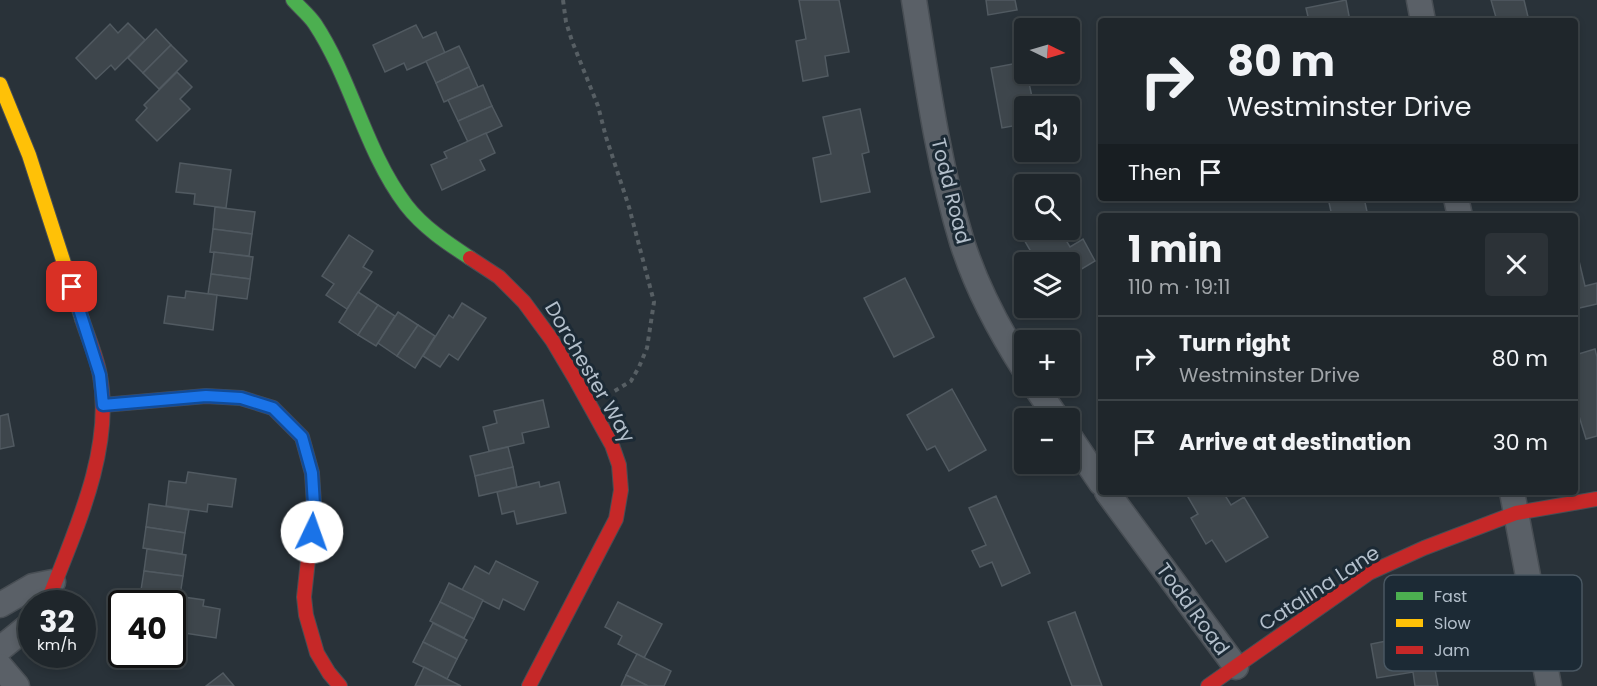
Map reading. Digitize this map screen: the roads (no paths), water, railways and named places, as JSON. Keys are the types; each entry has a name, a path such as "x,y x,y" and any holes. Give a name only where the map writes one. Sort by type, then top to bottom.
{"street":[{"name":"Dorchester Way","path":"293,0 313,22 336,61 382,167 408,207 430,228 506,282 525,301 541,322 612,445 621,466 622,490 616,519 529,686"},
{"name":"Todd Road","path":"914,0 947,188 963,244 985,299 1014,351"},
{"path":"1419,0 1422,18"},
{"path":"0,84 29,155 100,375 103,405 102,430 85,497 51,590"},
{"path":"103,405 206,396 241,398 273,408 302,437 312,473 314,505 304,597 306,615 317,652 329,673 340,686"},
{"path":"1080,452 1098,479"},
{"name":"Todd Road","path":"1109,495 1236,667"},
{"name":"Catalina Lane","path":"1208,686 1369,573 1514,502 1597,499"},
{"path":"1514,502 1528,575"},
{"path":"26,590 33,586 43,590"},
{"path":"0,605 18,595"},
{"path":"0,649 18,634"},
{"path":"0,666 17,686"},
{"path":"1546,671 1549,686"}]}
